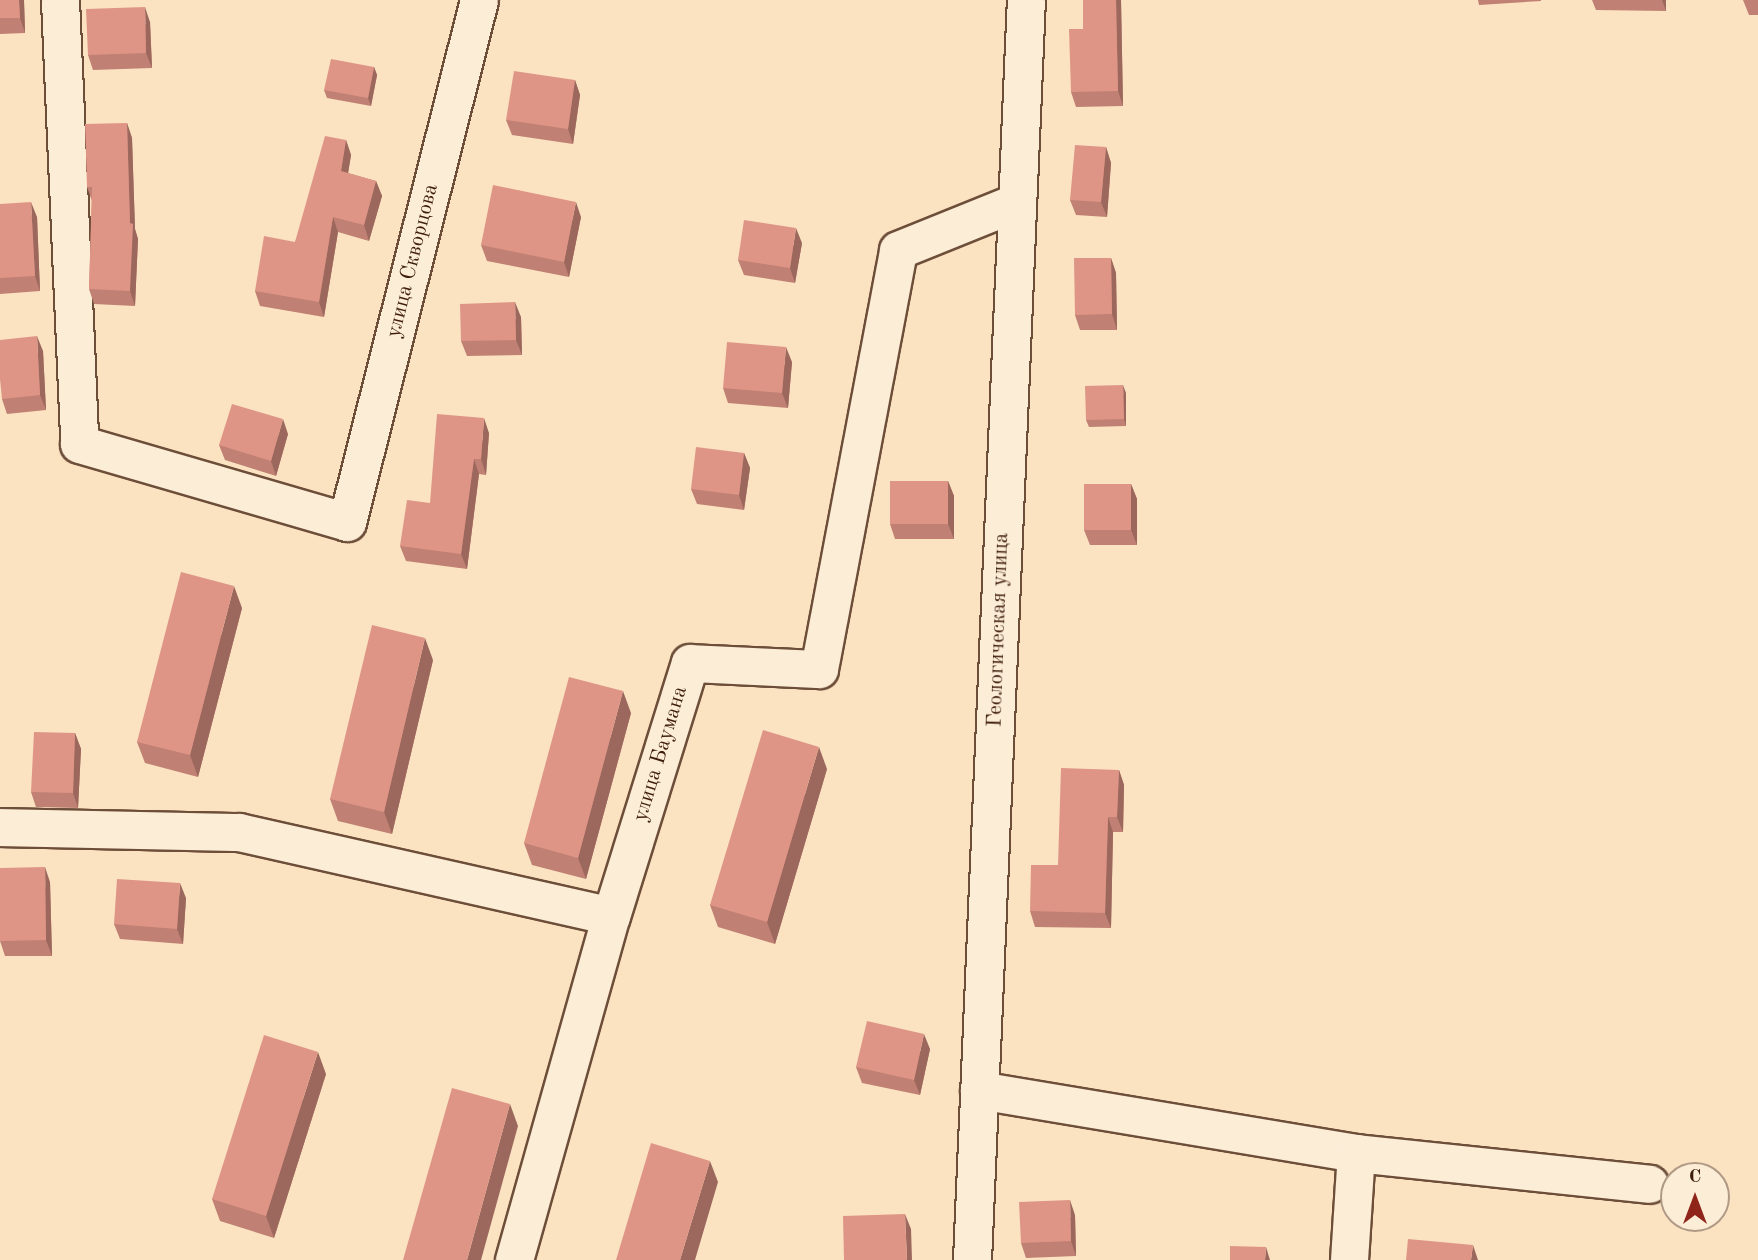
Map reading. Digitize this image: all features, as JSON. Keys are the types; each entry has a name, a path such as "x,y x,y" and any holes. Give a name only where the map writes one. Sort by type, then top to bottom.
{"street":[{"name":"улица Скворцова","path":"61,0 79,444 347,522 479,0"},
{"name":"Геологическая улица","path":"972,1260 1026,0"},
{"name":"улица Баумана","path":"514,1260 611,916 690,663 819,669 898,250 1017,202"},
{"path":"0,827 239,832 611,916"},
{"path":"979,1090 1356,1153 1649,1184"},
{"path":"1349,1260 1356,1153"}],"building":[{"path":"0,0 19,0 20,18 0,18"},
{"path":"1083,0 1116,0 1118,91 1071,92 1069,29 1083,29"},
{"path":"145,7 146,53 88,55 86,9"},
{"path":"331,59 374,67 368,98 324,90"},
{"path":"514,71 575,80 568,129 506,120"},
{"path":"127,123 130,223 133,224 130,291 89,289 92,187 87,187 85,124"},
{"path":"325,136 346,140 341,171 376,181 364,225 333,217 319,302 255,291 264,236 295,242"},
{"path":"1075,145 1106,147 1101,202 1070,200"},
{"path":"493,185 576,202 564,262 481,245"},
{"path":"31,202 35,276 0,278 0,204"},
{"path":"744,220 796,228 790,268 738,260"},
{"path":"1074,258 1111,258 1112,314 1075,315"},
{"path":"515,302 516,340 461,341 460,304"},
{"path":"37,336 40,395 2,399 0,340"},
{"path":"727,342 786,347 782,393 723,388"},
{"path":"1123,385 1124,419 1086,420 1085,386"},
{"path":"232,404 283,419 271,461 219,445"},
{"path":"437,414 484,418 481,459 474,459 461,554 400,546 407,500 430,503"},
{"path":"696,447 744,453 739,495 691,489"},
{"path":"890,481 948,481 948,524 890,524"},
{"path":"1084,484 1131,484 1131,530 1084,530"},
{"path":"181,572 234,586 190,755 137,742"},
{"path":"372,625 425,638 384,812 330,799"},
{"path":"569,677 623,691 578,858 524,843"},
{"path":"763,730 819,747 767,922 710,905"},
{"path":"34,732 75,733 73,793 31,792"},
{"path":"1061,768 1119,770 1117,817 1108,817 1105,913 1030,911 1031,865 1058,865"},
{"path":"45,867 46,940 0,941 0,868"},
{"path":"117,879 180,883 177,929 114,924"},
{"path":"867,1021 924,1034 914,1080 856,1067"},
{"path":"264,1035 318,1052 266,1216 212,1199"},
{"path":"452,1088 510,1104 467,1260 403,1260"},
{"path":"651,1143 710,1161 680,1260 616,1260"},
{"path":"1070,1200 1071,1241 1021,1243 1019,1202"},
{"path":"905,1214 907,1260 844,1260 843,1216"},
{"path":"1408,1239 1473,1245 1471,1260 1406,1260"},
{"path":"1230,1246 1266,1247 1265,1260 1230,1260"}]}
